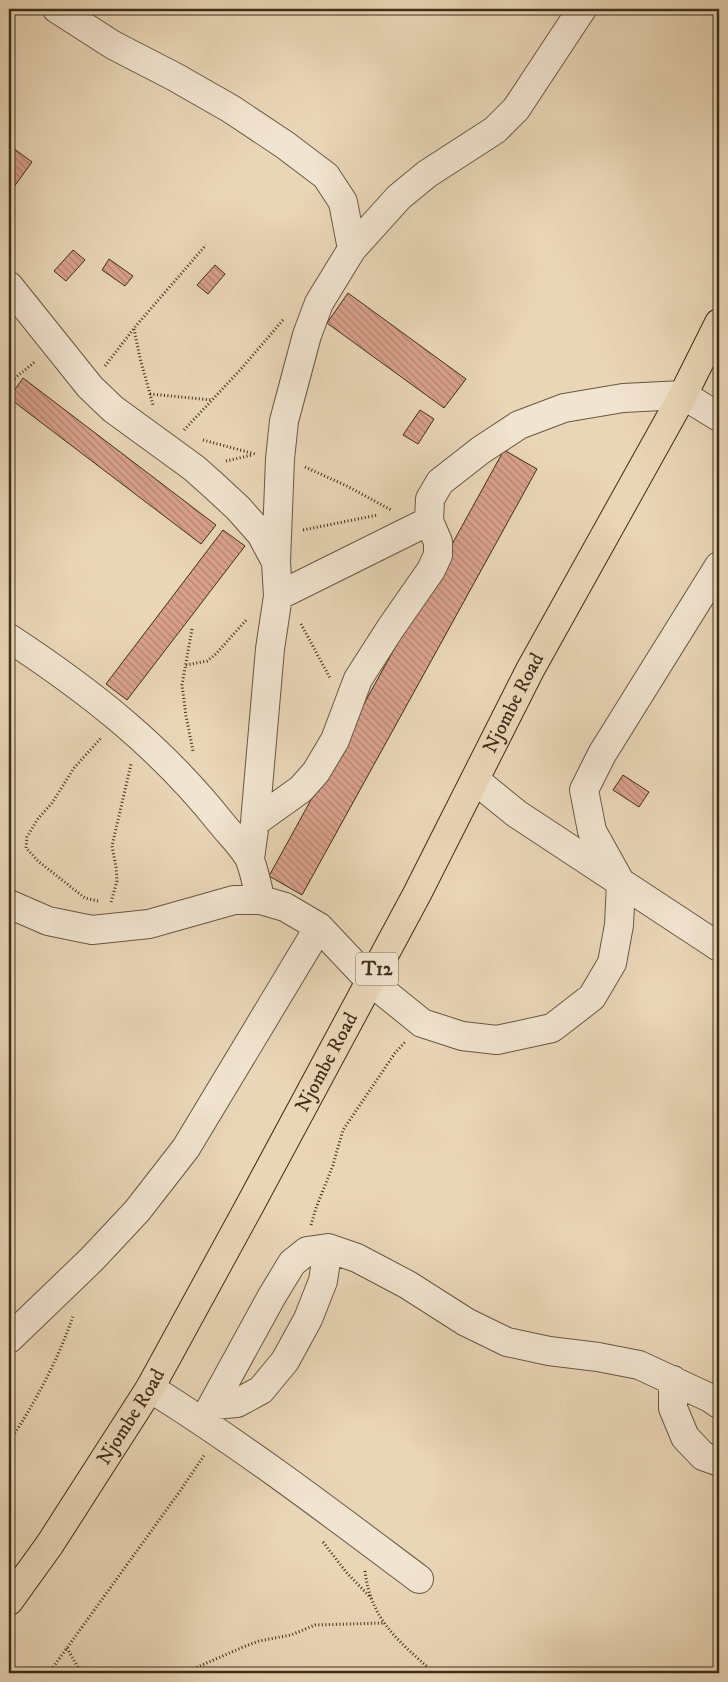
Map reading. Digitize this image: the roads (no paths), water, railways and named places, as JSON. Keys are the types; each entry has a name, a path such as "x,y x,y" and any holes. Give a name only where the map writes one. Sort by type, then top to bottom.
{"highway":[{"name":"Njombe Road","path":"9,1601 50,1544 150,1388 417,894 530,670 683,395 719,323"}],"street":[{"path":"57,9 113,45 175,77 231,110 285,145 326,176 343,202 352,249"},
{"path":"261,900 250,859 270,649 281,594 276,562 280,459 284,421 307,335 319,303 352,249 399,197 428,174 495,130 516,109 582,9"},
{"path":"9,286 90,387 113,410 194,468 238,508 261,534 276,562"},
{"path":"255,822 301,789 316,772 335,740 358,679 431,570 438,555 438,542 429,521 430,499 440,482 481,450 519,425 564,408 623,398 683,395 719,418"},
{"path":"281,594 429,521"},
{"path":"9,904 48,921 92,930 149,924 234,900 261,900 285,907 319,928 370,981 422,1023 462,1036 498,1040 552,1028 592,997 612,963 619,926 621,883 592,831 584,790 602,754 719,566"},
{"path":"9,638 55,669 129,726 157,751 205,803 250,859"},
{"path":"474,780 517,814 719,947"},
{"path":"9,1339 92,1259 137,1212 186,1148 319,928"},
{"path":"212,1420 261,1390 285,1360 308,1319 323,1281 318,1250"},
{"path":"212,1420 272,1296 292,1263 318,1250 358,1258 408,1285 466,1322 507,1342 549,1351 598,1357 639,1365 719,1404"},
{"path":"673,1380 673,1408 685,1437 703,1456 719,1460"},
{"path":"150,1388 212,1420 419,1579"}]}
